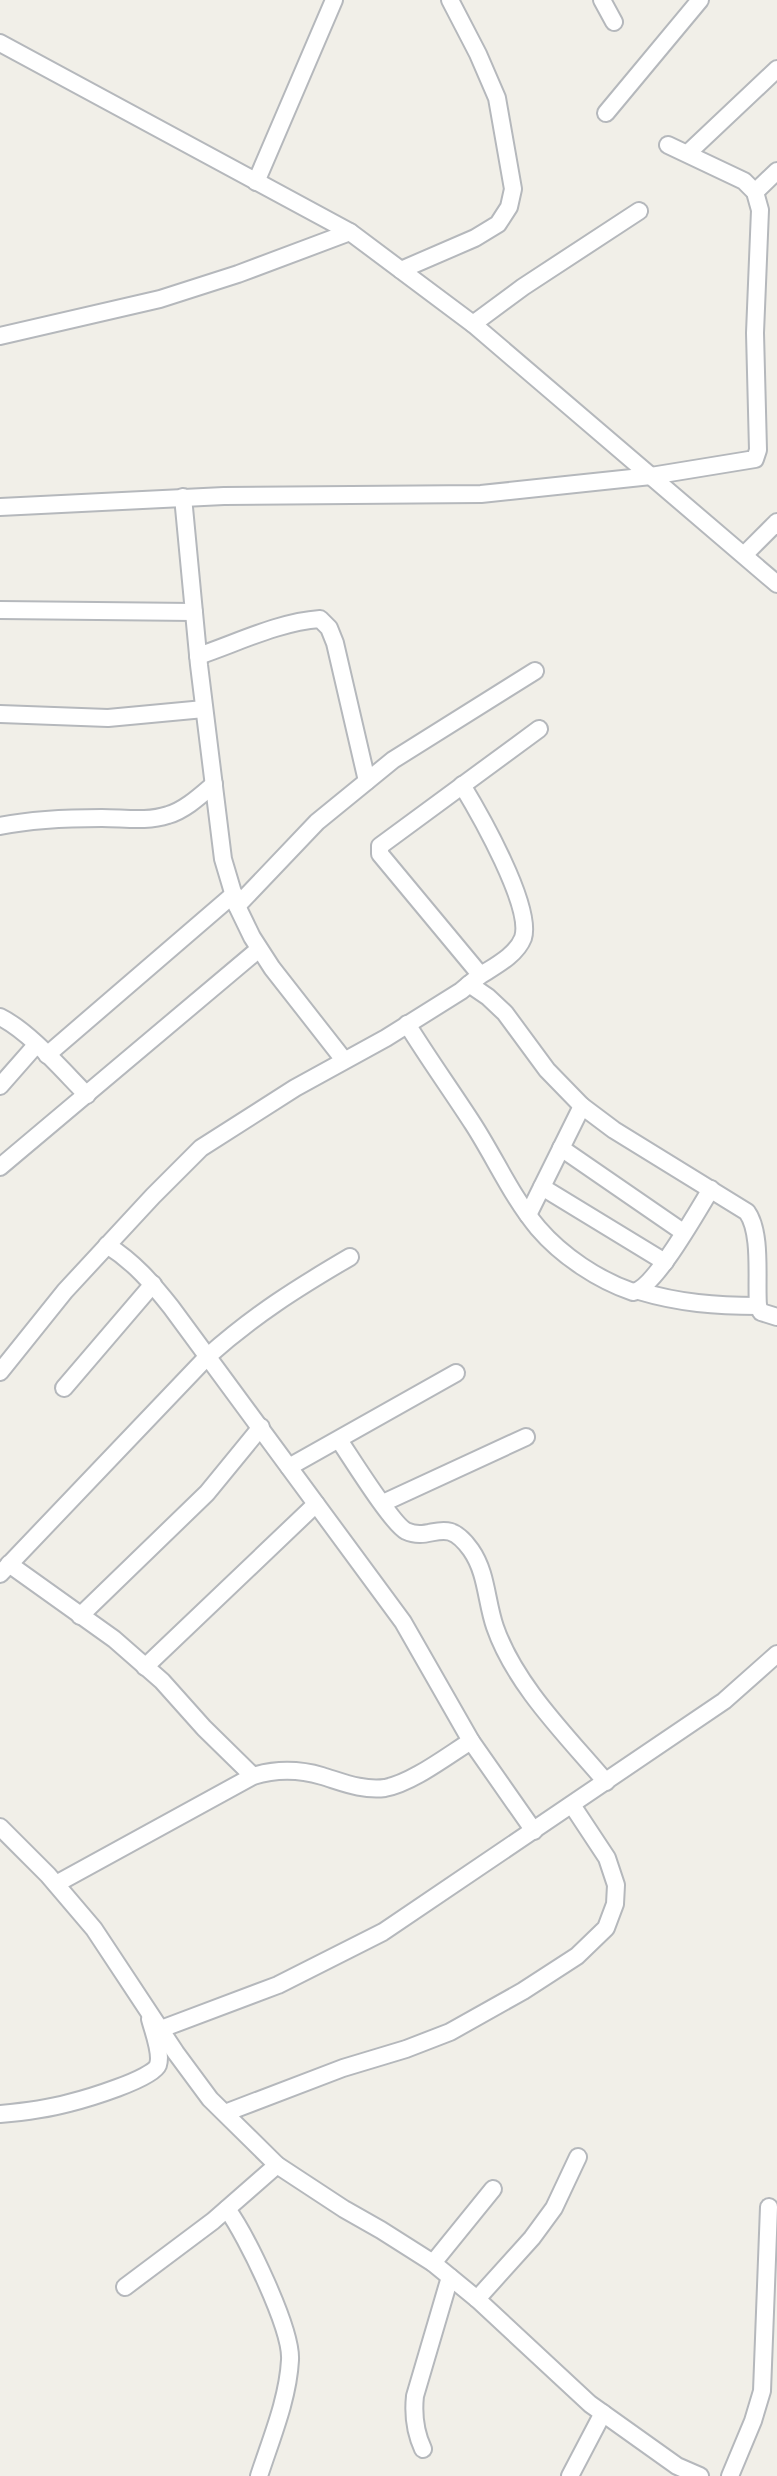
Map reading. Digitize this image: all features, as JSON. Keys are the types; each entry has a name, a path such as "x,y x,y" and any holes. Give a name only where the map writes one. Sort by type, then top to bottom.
{"street":[{"path":"256,182 334,0"},
{"path":"401,270 475,238 498,224 509,207 513,189 497,98 478,54 450,0"},
{"path":"602,0 614,22"},
{"path":"606,113 700,0"},
{"path":"0,43 350,232 473,324 777,584"},
{"path":"688,153 777,69"},
{"path":"0,507 183,497 305,494 481,495 651,476 755,459 758,450 755,333 760,210 755,192 744,181 668,145"},
{"path":"755,192 777,171"},
{"path":"473,324 523,287 639,212"},
{"path":"0,336 160,299 238,274 350,232"},
{"path":"183,497 198,656 223,860 236,900 259,949 344,1060"},
{"path":"744,555 777,522"},
{"path":"0,610 194,612"},
{"path":"198,656 277,628 307,620 320,620 329,628 335,643 367,781"},
{"path":"0,1086 42,1050 236,900 317,822 393,760 535,671"},
{"path":"0,714 108,718 204,709"},
{"path":"474,981 478,972 380,854 380,846 539,729"},
{"path":"0,826 27,821 140,819 168,815 192,803 214,784"},
{"path":"0,1372 65,1291 201,1148 256,1112 407,1024 474,981 515,951 523,937 523,919 505,863 462,785"},
{"path":"0,1167 259,949"},
{"path":"474,981 505,1013 547,1070 582,1106 614,1130 740,1205 751,1218 755,1234 758,1306 761,1312 777,1317"},
{"path":"0,1017 9,1021 42,1050 87,1095"},
{"path":"407,1024 438,1075 490,1151 528,1215 562,1251 594,1273 626,1289 668,1300 702,1305 758,1306"},
{"path":"528,1215 582,1106"},
{"path":"561,1148 683,1232"},
{"path":"542,1187 665,1262"},
{"path":"639,1291 665,1262 711,1189"},
{"path":"107,1245 125,1256 153,1284 261,1427 403,1622 471,1742 534,1831"},
{"path":"253,1776 145,1667 114,1639 4,1569 207,1357 243,1324 351,1257"},
{"path":"64,1388 153,1284"},
{"path":"289,1467 456,1373"},
{"path":"80,1616 207,1493 261,1427"},
{"path":"383,1503 526,1437"},
{"path":"339,1440 404,1530 412,1533 452,1531 472,1551 487,1587 495,1627 520,1675 544,1710 606,1782"},
{"path":"145,1667 316,1504"},
{"path":"161,2029 278,1985 383,1932 724,1701 777,1654"},
{"path":"56,1884 253,1776 272,1770 299,1771 368,1789 387,1788 415,1776 471,1742"},
{"path":"225,2114 343,2068 406,2049 450,2032 523,1991 577,1956 606,1928 615,1904 616,1885 607,1858 572,1805"},
{"path":"0,1827 56,1884 94,1929 210,2099 277,2165 433,2263 477,2299 526,2346 603,2413 677,2466 700,2476"},
{"path":"0,2114 69,2103 114,2089 152,2072 158,2066 159,2056 147,2006"},
{"path":"477,2299 532,2238 554,2208 578,2157"},
{"path":"125,2287 227,2209 277,2165"},
{"path":"433,2263 493,2189"},
{"path":"730,2476 753,2421 762,2391 769,2207"},
{"path":"227,2209 256,2259 282,2324 291,2359 284,2395 260,2476"},
{"path":"423,2449 416,2434 415,2396 450,2277"},
{"path":"570,2476 603,2413"}]}
